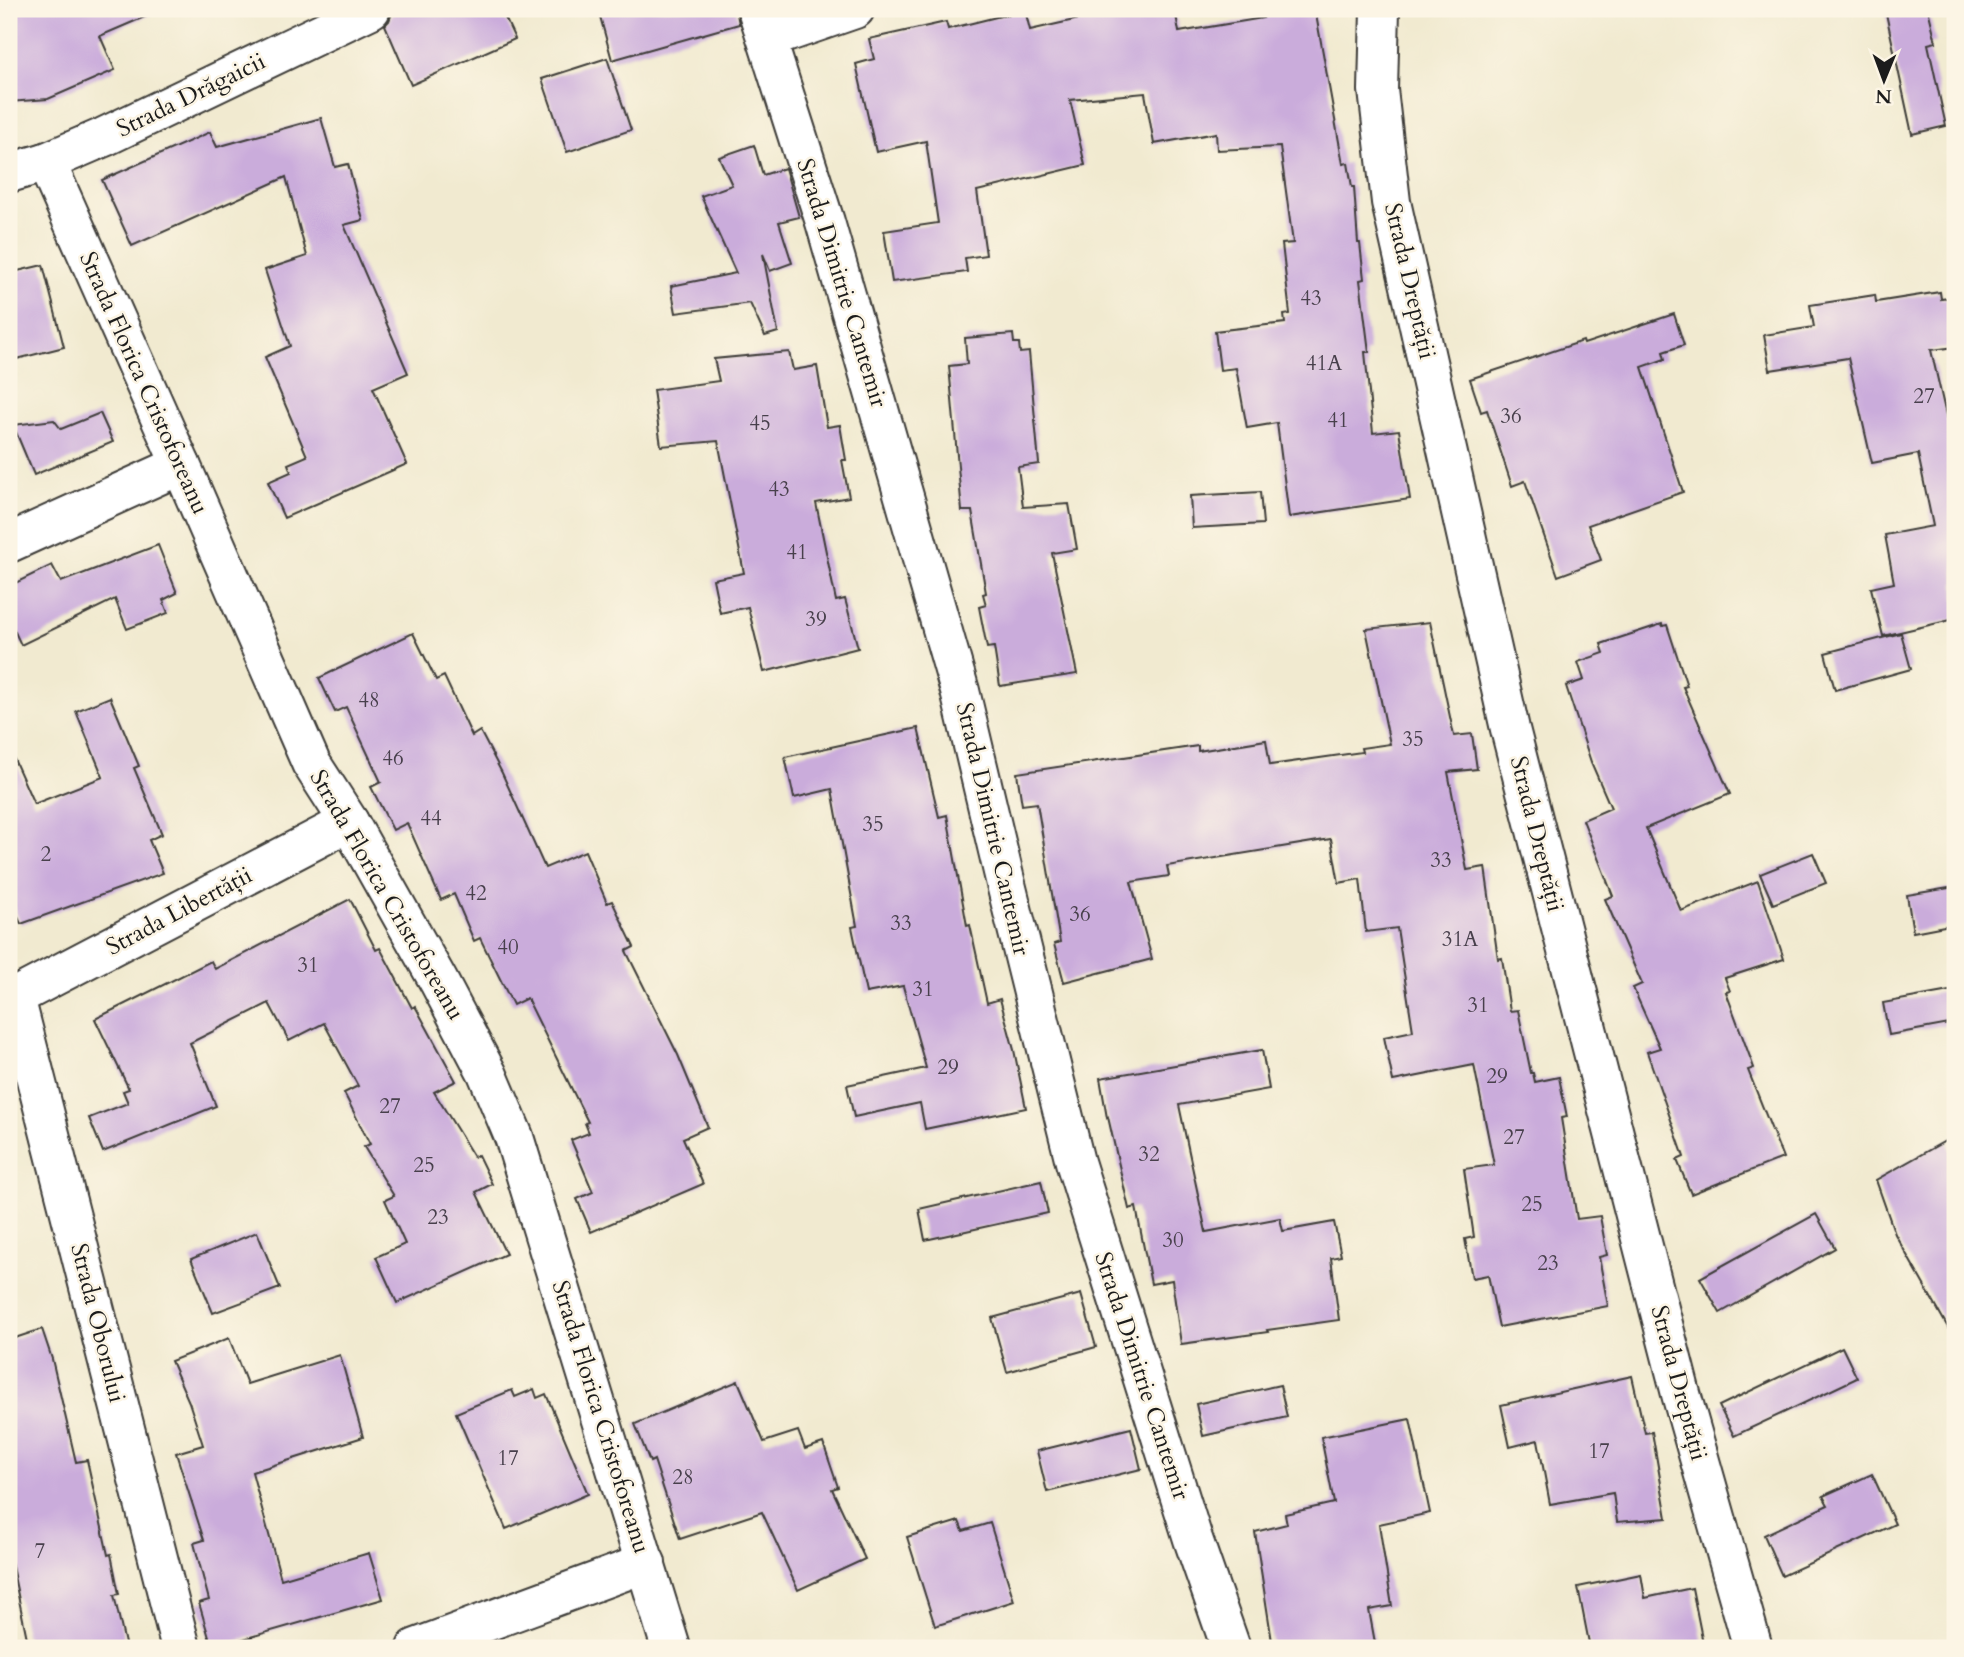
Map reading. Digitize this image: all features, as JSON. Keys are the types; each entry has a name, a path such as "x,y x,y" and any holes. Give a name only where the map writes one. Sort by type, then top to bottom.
{"street":[{"name":"Strada Drăgaicii","path":"9,173 46,162 104,138 371,9"},
{"path":"763,24 855,9"},
{"name":"Strada Dreptății","path":"1380,9 1378,90 1391,202 1504,703 1678,1381 1753,1648"},
{"name":"Strada Dimitrie Cantemir","path":"763,24 848,300 960,691 1075,1162 1193,1539 1231,1648"},
{"name":"Strada Florica Cristoforeanu","path":"46,162 311,763 349,822 439,982 487,1073 514,1137 671,1648"},
{"path":"9,543 181,465"},
{"name":"Strada Libertății","path":"12,998 349,822"},
{"name":"Strada Oborului","path":"12,998 181,1648"},
{"path":"416,1648 646,1563"}],"building":[{"path":"9,9 163,9 100,36 115,70 48,99 9,102"},
{"path":"401,9 501,9 515,39 411,85 385,25 392,13"},
{"path":"598,9 736,9 739,24 612,60"},
{"path":"1100,9 1175,9 1179,32 1263,18 1261,12 1315,9 1343,164 1348,163 1354,187 1364,279 1360,280 1369,352 1365,352 1373,433 1399,430 1410,499 1289,517 1277,423 1247,428 1236,368 1220,370 1215,331 1285,323 1284,315 1290,314 1282,244 1293,243 1280,147 1217,150 1216,133 1154,144 1145,93 1070,100 1085,165 977,191 986,255 965,258 967,272 892,282 884,231 938,223 926,141 876,152 856,64 874,59 869,39 946,22 948,29 1025,10 1030,30 1101,14"},
{"path":"1885,9 1928,9 1936,42 1928,44 1946,126 1912,134"},
{"path":"607,58 631,130 567,152 542,79"},
{"path":"321,118 335,167 348,164 363,220 344,225 408,373 373,388 407,464 284,518 268,482 291,472 288,464 307,456 265,357 290,346 265,270 307,256 286,177 132,246 102,180 210,132 217,147"},
{"path":"754,145 763,175 785,168 799,217 779,222 792,263 770,271 763,254 778,332 765,336 750,303 676,313 671,286 736,273 701,196 732,185 719,157"},
{"path":"43,265 64,347 9,361 9,273"},
{"path":"1940,292 1941,299 1955,297 1955,347 1931,350 1955,454 1955,619 1883,636 1871,588 1894,583 1885,535 1933,526 1918,454 1872,463 1848,358 1770,370 1764,335 1814,327 1810,305 1875,295 1876,302"},
{"path":"1674,314 1684,345 1663,352 1665,359 1642,367 1683,492 1588,525 1601,560 1558,576 1525,481 1512,486 1487,410 1481,412 1470,379"},
{"path":"1013,334 1014,343 1019,343 1020,353 1029,352 1039,464 1018,467 1023,507 1069,504 1077,549 1052,553 1077,674 1000,686 994,647 987,648 979,607 986,605 983,594 986,593 972,511 962,511 949,366 967,364 965,338"},
{"path":"789,352 793,370 817,366 827,427 840,425 846,460 842,460 849,497 816,503 836,601 845,599 858,648 764,672 748,607 720,613 713,579 744,573 718,441 661,446 653,390 719,381 714,359"},
{"path":"100,413 113,442 34,475 13,425 54,420 61,429"},
{"path":"1260,492 1263,524 1192,528 1190,496"},
{"path":"158,545 177,593 163,600 168,613 127,629 115,599 21,645 9,619 9,586 52,565 61,582"},
{"path":"1430,622 1454,736 1472,734 1477,769 1448,772 1467,870 1485,867 1498,959 1502,958 1510,1011 1518,1010 1535,1082 1559,1077 1567,1117 1561,1118 1577,1219 1600,1216 1607,1255 1599,1257 1608,1306 1499,1327 1488,1275 1472,1278 1465,1239 1474,1237 1464,1169 1494,1165 1474,1065 1393,1081 1384,1037 1413,1031 1397,928 1366,932 1360,879 1339,883 1331,839 1167,866 1169,876 1131,882 1152,959 1064,982 1054,944 1060,942 1037,803 1022,805 1017,773 1198,746 1198,751 1266,740 1270,765 1362,752 1361,748 1390,744 1366,629"},
{"path":"1662,624 1667,625 1687,686 1683,687 1730,794 1646,828 1681,911 1758,881 1784,959 1725,978 1730,991 1726,992 1754,1068 1748,1070 1783,1158 1691,1194 1677,1160 1684,1157 1647,1052 1660,1048 1633,988 1642,984 1605,899 1613,896 1583,820 1611,808 1591,762 1566,686 1584,680 1578,662 1604,653 1601,644"},
{"path":"413,633 436,680 444,676 472,736 480,731 545,868 585,851 607,903 612,901 634,947 626,951 678,1055 708,1127 683,1138 703,1184 591,1232 577,1199 593,1192 571,1140 589,1133 585,1123 588,1122 527,998 513,1005 480,938 474,941 454,894 441,900 407,823 393,830 371,787 381,782 346,707 335,712 319,678"},
{"path":"1901,633 1911,669 1835,690 1825,653"},
{"path":"110,697 139,766 134,768 162,834 149,840 163,873 21,924 9,897 9,748 34,804 103,777 76,711"},
{"path":"918,728 939,817 947,815 967,926 970,925 987,1003 1000,999 1026,1108 925,1129 920,1103 854,1117 847,1085 926,1068 903,986 866,993 852,927 857,926 832,789 794,798 785,757"},
{"path":"1813,853 1826,883 1773,904 1760,874"},
{"path":"1955,887 1955,924 1913,932 1907,895"},
{"path":"350,899 376,950 380,948 456,1081 434,1092 474,1157 478,1155 492,1184 476,1192 506,1254 397,1303 376,1257 405,1244 385,1200 394,1196 364,1147 370,1144 344,1093 358,1086 324,1023 289,1041 269,1003 190,1043 216,1106 103,1152 89,1118 128,1103 123,1091 129,1089 95,1019 211,961 215,969"},
{"path":"1955,990 1955,1023 1889,1035 1883,1003"},
{"path":"1262,1050 1269,1089 1179,1105 1206,1232 1280,1218 1283,1231 1334,1222 1341,1256 1331,1258 1339,1320 1181,1344 1172,1280 1151,1284 1136,1207 1129,1209 1100,1078"},
{"path":"1947,1140 1955,1165 1955,1340 1895,1234 1876,1180"},
{"path":"1041,1181 1048,1213 925,1240 919,1209"},
{"path":"1816,1214 1835,1248 1720,1313 1700,1278"},
{"path":"257,1232 280,1288 213,1313 191,1259"},
{"path":"1081,1294 1096,1347 1007,1372 992,1318"},
{"path":"42,1329 52,1359 76,1462 87,1460 108,1555 111,1554 119,1594 114,1595 126,1648 29,1648 9,1552 9,1340"},
{"path":"229,1338 247,1384 340,1355 363,1437 252,1472 281,1579 369,1553 383,1599 212,1648 199,1603 209,1600 194,1543 204,1540 176,1453 203,1445 189,1402 171,1361"},
{"path":"1842,1347 1857,1378 1734,1436 1719,1406"},
{"path":"1632,1376 1645,1433 1652,1432 1667,1518 1617,1522 1613,1493 1550,1504 1538,1440 1510,1447 1501,1405"},
{"path":"738,1381 764,1442 798,1431 805,1449 823,1443 838,1487 832,1489 865,1559 798,1590 762,1512 680,1539 654,1460 650,1462 635,1424"},
{"path":"1280,1385 1287,1417 1203,1436 1196,1404"},
{"path":"534,1389 537,1398 546,1394 588,1494 506,1529 456,1413 512,1390 515,1397"},
{"path":"1410,1419 1430,1513 1379,1524 1392,1606 1369,1610 1376,1648 1273,1648 1255,1532 1287,1524 1285,1514 1334,1503 1321,1437"},
{"path":"1131,1428 1141,1469 1047,1492 1037,1451"},
{"path":"1872,1474 1895,1524 1782,1576 1764,1535 1828,1505 1823,1496"},
{"path":"959,1521 963,1531 990,1523 1014,1601 935,1626 907,1537"},
{"path":"1641,1574 1645,1598 1692,1588 1703,1643 1678,1648 1590,1648 1578,1587"}]}
